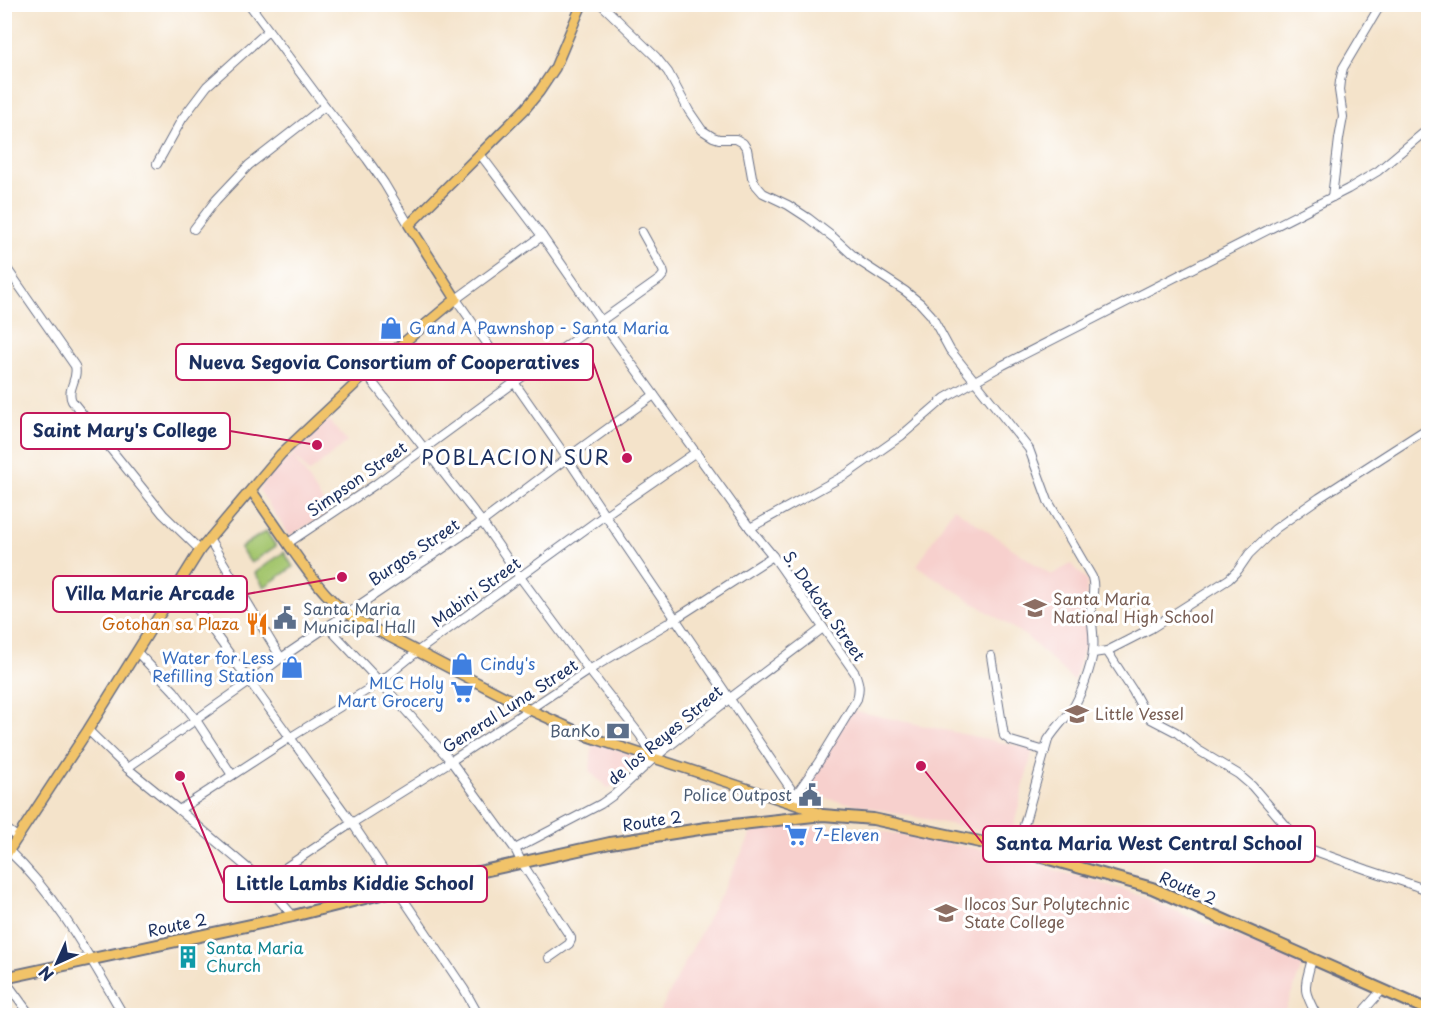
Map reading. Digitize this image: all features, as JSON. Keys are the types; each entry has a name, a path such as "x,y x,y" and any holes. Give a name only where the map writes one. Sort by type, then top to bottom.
{"highway":[{"name":"Route 2","path":"4,979 293,916 397,890 610,843 685,831 824,815 873,819 1017,850 1152,888 1428,1010"}],"main road":[{"path":"7,855 200,550 282,454 366,374 456,298 409,225 525,110 555,68 582,4"},
{"path":"251,490 313,579 346,614 528,709 590,737 824,815"}],"street":[{"path":"249,4 367,159 409,225"},
{"path":"601,4 656,57 668,72 702,130 713,137 736,139 745,145 752,177 763,193 808,218 859,261 905,291 931,315 950,350 977,380 1029,449 1048,501 1092,577 1095,590 1091,606 1094,632 1093,653 1081,693 1072,710 1055,728 1048,740 1017,850"},
{"path":"1332,197 1343,117 1339,90 1343,68 1382,4"},
{"path":"156,164 182,119 207,86 268,31"},
{"path":"194,229 216,200 249,165 325,106"},
{"path":"750,528 847,474 901,436 945,398 1003,365 1332,197 1377,171 1428,129"},
{"name":"S. Dakota Street","path":"480,154 542,236 750,528 773,556 855,674 859,683 857,699 795,796"},
{"name":"Simpson Street","path":"288,543 376,484 660,279 663,270 642,232"},
{"path":"542,236 456,298 803,807"},
{"path":"4,268 8,270 75,366 77,371 69,396 72,401 163,514 200,550"},
{"path":"366,374 482,522 520,577 640,735 652,758"},
{"name":"Burgos Street","path":"127,768 281,658 482,522 654,395"},
{"path":"1093,653 1107,651 1150,628 1229,579 1249,554 1275,529 1428,428"},
{"name":"Mabini Street","path":"179,810 380,682 418,651 696,452"},
{"path":"209,539 281,658"},
{"name":"General Luna Street","path":"264,882 528,709 773,556"},
{"path":"179,584 352,823 464,989 479,1016"},
{"path":"328,627 451,760 515,849 571,938 569,944 549,958"},
{"name":"de los Reyes Street","path":"515,849 601,804 615,794 652,758 823,628"},
{"path":"1107,651 1145,713 1176,732 1198,750 1238,774 1252,786 1301,845 1428,890"},
{"path":"136,652 174,691 232,775"},
{"path":"991,656 1004,736 1011,741 1045,751"},
{"path":"88,730 127,768 264,882 293,916"},
{"path":"4,827 18,838"},
{"path":"7,855 41,886 60,912 124,1016"},
{"path":"1312,959 1305,991 1317,1016"},
{"path":"4,979 31,1016"},
{"path":"1364,1016 1365,1009 1382,990"}],"shaded area":[{"path":"324,415 347,442 309,473 288,449"},
{"path":"292,455 329,512 290,536 259,490 267,478"},
{"name":"Santa Maria National High School","path":"954,508 1051,575 1071,564 1087,580 1086,642 1074,681 1027,637 917,566"},
{"path":"850,710 1033,749 1011,837 824,798 803,783"},
{"path":"592,742 639,756 609,789 590,772"},
{"name":"Ilocos Sur Polytechnic State College","path":"779,827 869,829 980,849 1123,889 1303,964 1283,1015 658,1015 753,831"}],"green space":[{"path":"266,531 276,546 251,563 240,548"},
{"path":"284,552 293,567 264,587 255,573"}],"place":[{"name":"G and A Pawnshop - Santa Maria","path":"391,328"},
{"name":"Saint Mary's College","path":"317,445"},
{"name":"Nueva Segovia Consortium of Cooperatives","path":"627,458"},
{"name":"Villa Marie Arcade","path":"342,577"},
{"name":"Santa Maria National High School","path":"1035,608"},
{"name":"Santa Maria Municipal Hall","path":"285,618"},
{"name":"Gotohan sa Plaza","path":"257,624"},
{"name":"Cindy's","path":"462,664"},
{"name":"Water for Less Refilling Station","path":"292,667"},
{"name":"MLC Holy Mart Grocery","path":"462,692"},
{"name":"Little Vessel","path":"1077,714"},
{"name":"BanKo","path":"618,731"},
{"name":"Santa Maria West Central School","path":"921,766"},
{"name":"Little Lambs Kiddie School","path":"180,776"},
{"name":"Police Outpost","path":"810,795"},
{"name":"7-Eleven","path":"796,835"},
{"name":"Ilocos Sur Polytechnic State College","path":"946,913"},
{"name":"Santa Maria Church","path":"188,957"}],"district":[{"name":"POBLACION SUR","path":"516,458"}]}
